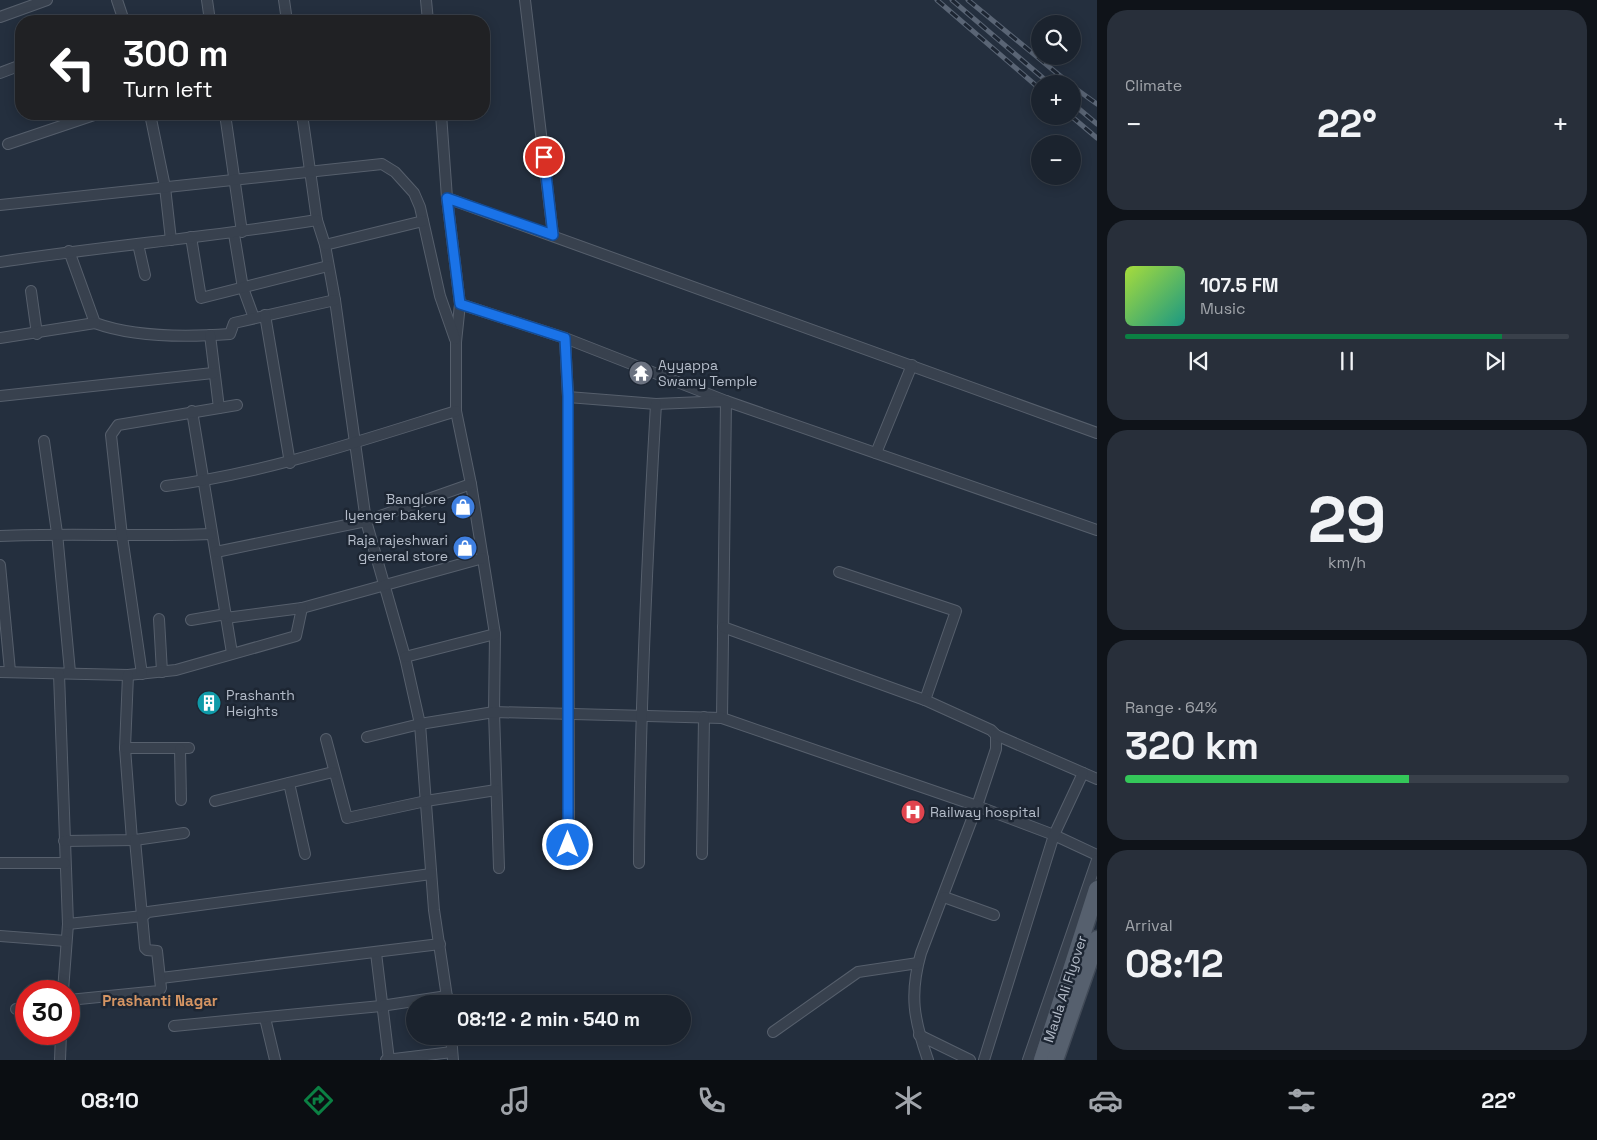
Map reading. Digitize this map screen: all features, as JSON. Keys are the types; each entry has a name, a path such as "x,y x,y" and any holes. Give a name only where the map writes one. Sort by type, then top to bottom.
{"main road":[{"name":"Maula Ali Flyover","path":"1042,1060 1097,889"},
{"name":"Maula Ali Flyover","path":"1056,1060 1097,939"}],"street":[{"path":"0,17 47,0"},
{"path":"117,0 122,15"},
{"path":"207,0 209,15"},
{"path":"284,0 286,15"},
{"path":"426,0 427,15"},
{"path":"525,0 553,235"},
{"path":"0,73 15,67"},
{"path":"8,144 79,120"},
{"path":"151,120 165,187 171,240"},
{"path":"226,120 236,179 243,288 254,318"},
{"path":"303,120 317,220 325,245 335,300 366,520 405,657 420,724 431,874 446,995"},
{"path":"441,120 447,198 460,304 456,342 456,411 471,484 495,634 494,712 499,868"},
{"path":"0,205 382,164 408,184 414,193 423,220 434,276 456,342"},
{"path":"447,198 1097,433"},
{"path":"0,262 62,252 238,233 317,220"},
{"path":"325,245 423,220"},
{"path":"192,237 201,298 328,266"},
{"path":"138,244 145,275"},
{"path":"62,252 90,324"},
{"path":"31,291 37,334"},
{"path":"0,338 37,334 90,324 134,332 210,336 230,334 234,323 335,300"},
{"path":"460,304 565,338 726,401 1097,530"},
{"path":"265,315 290,463"},
{"path":"210,336 218,408"},
{"path":"565,338 568,396 569,864"},
{"path":"876,453 912,365"},
{"path":"0,396 213,373"},
{"path":"568,396 656,404 726,401"},
{"path":"722,718 726,401"},
{"path":"639,864 640,715 646,559 656,404"},
{"path":"142,674 122,536 111,435 113,429 118,424 237,405"},
{"path":"192,411 232,653"},
{"path":"166,486 203,481 290,463 456,411"},
{"path":"44,441 57,534 64,673 64,841 68,924 64,980"},
{"path":"216,552 366,520 471,484"},
{"path":"0,536 57,534 151,537 211,534"},
{"path":"191,620 302,608 483,558"},
{"path":"0,571 5,672 128,675 176,670 296,636 302,608"},
{"path":"839,572 956,611 925,700"},
{"path":"159,619 162,672"},
{"path":"723,627 925,700 991,730 996,735 1097,779"},
{"path":"405,657 495,634"},
{"path":"80,999 155,991 161,988 161,978 152,950 145,948 143,916 133,840 125,748 128,675"},
{"path":"367,737 420,724 494,712 722,718 977,806 1054,835 1097,855"},
{"path":"702,854 704,717"},
{"path":"928,1060 919,1035 913,998 918,962 977,806 996,749 996,735"},
{"path":"326,739 333,772 347,818 426,801 496,790"},
{"path":"125,748 185,749 181,800"},
{"path":"216,801 333,772"},
{"path":"984,1060 1054,835 1083,773"},
{"path":"289,783 306,854"},
{"path":"64,841 133,840 184,833"},
{"path":"1028,1060 1097,860"},
{"path":"0,862 65,863"},
{"path":"68,924 143,916 148,912 431,874"},
{"path":"944,897 994,915"},
{"path":"0,936 66,941"},
{"path":"161,978 440,944"},
{"path":"376,953 388,1060 453,1056"},
{"path":"773,1032 858,972 918,962"},
{"path":"174,1026 406,1004"},
{"path":"265,1018 275,1060"},
{"path":"919,1035 970,1060"},
{"path":"60,1060 61,1045"}],"railway":[{"path":"937,0 1031,81"},
{"path":"952,0 1040,75"},
{"path":"968,0 1059,75"},
{"path":"1081,92 1097,104"},
{"path":"1081,111 1097,124"},
{"path":"1081,124 1097,138"}],"place":[{"name":"Ayyappa Swamy Temple","path":"641,373"},
{"name":"Banglore Iyenger bakery","path":"463,507"},
{"name":"Raja rajeshwari general store","path":"465,548"},
{"name":"Prashanth Heights","path":"209,703"},
{"name":"Railway hospital","path":"913,812"}],"district":[{"name":"Prashanti Nagar","path":"160,1001"}],"route":[{"path":"544,157 553,235 447,198 460,304 565,338 568,396 568,845"}]}
